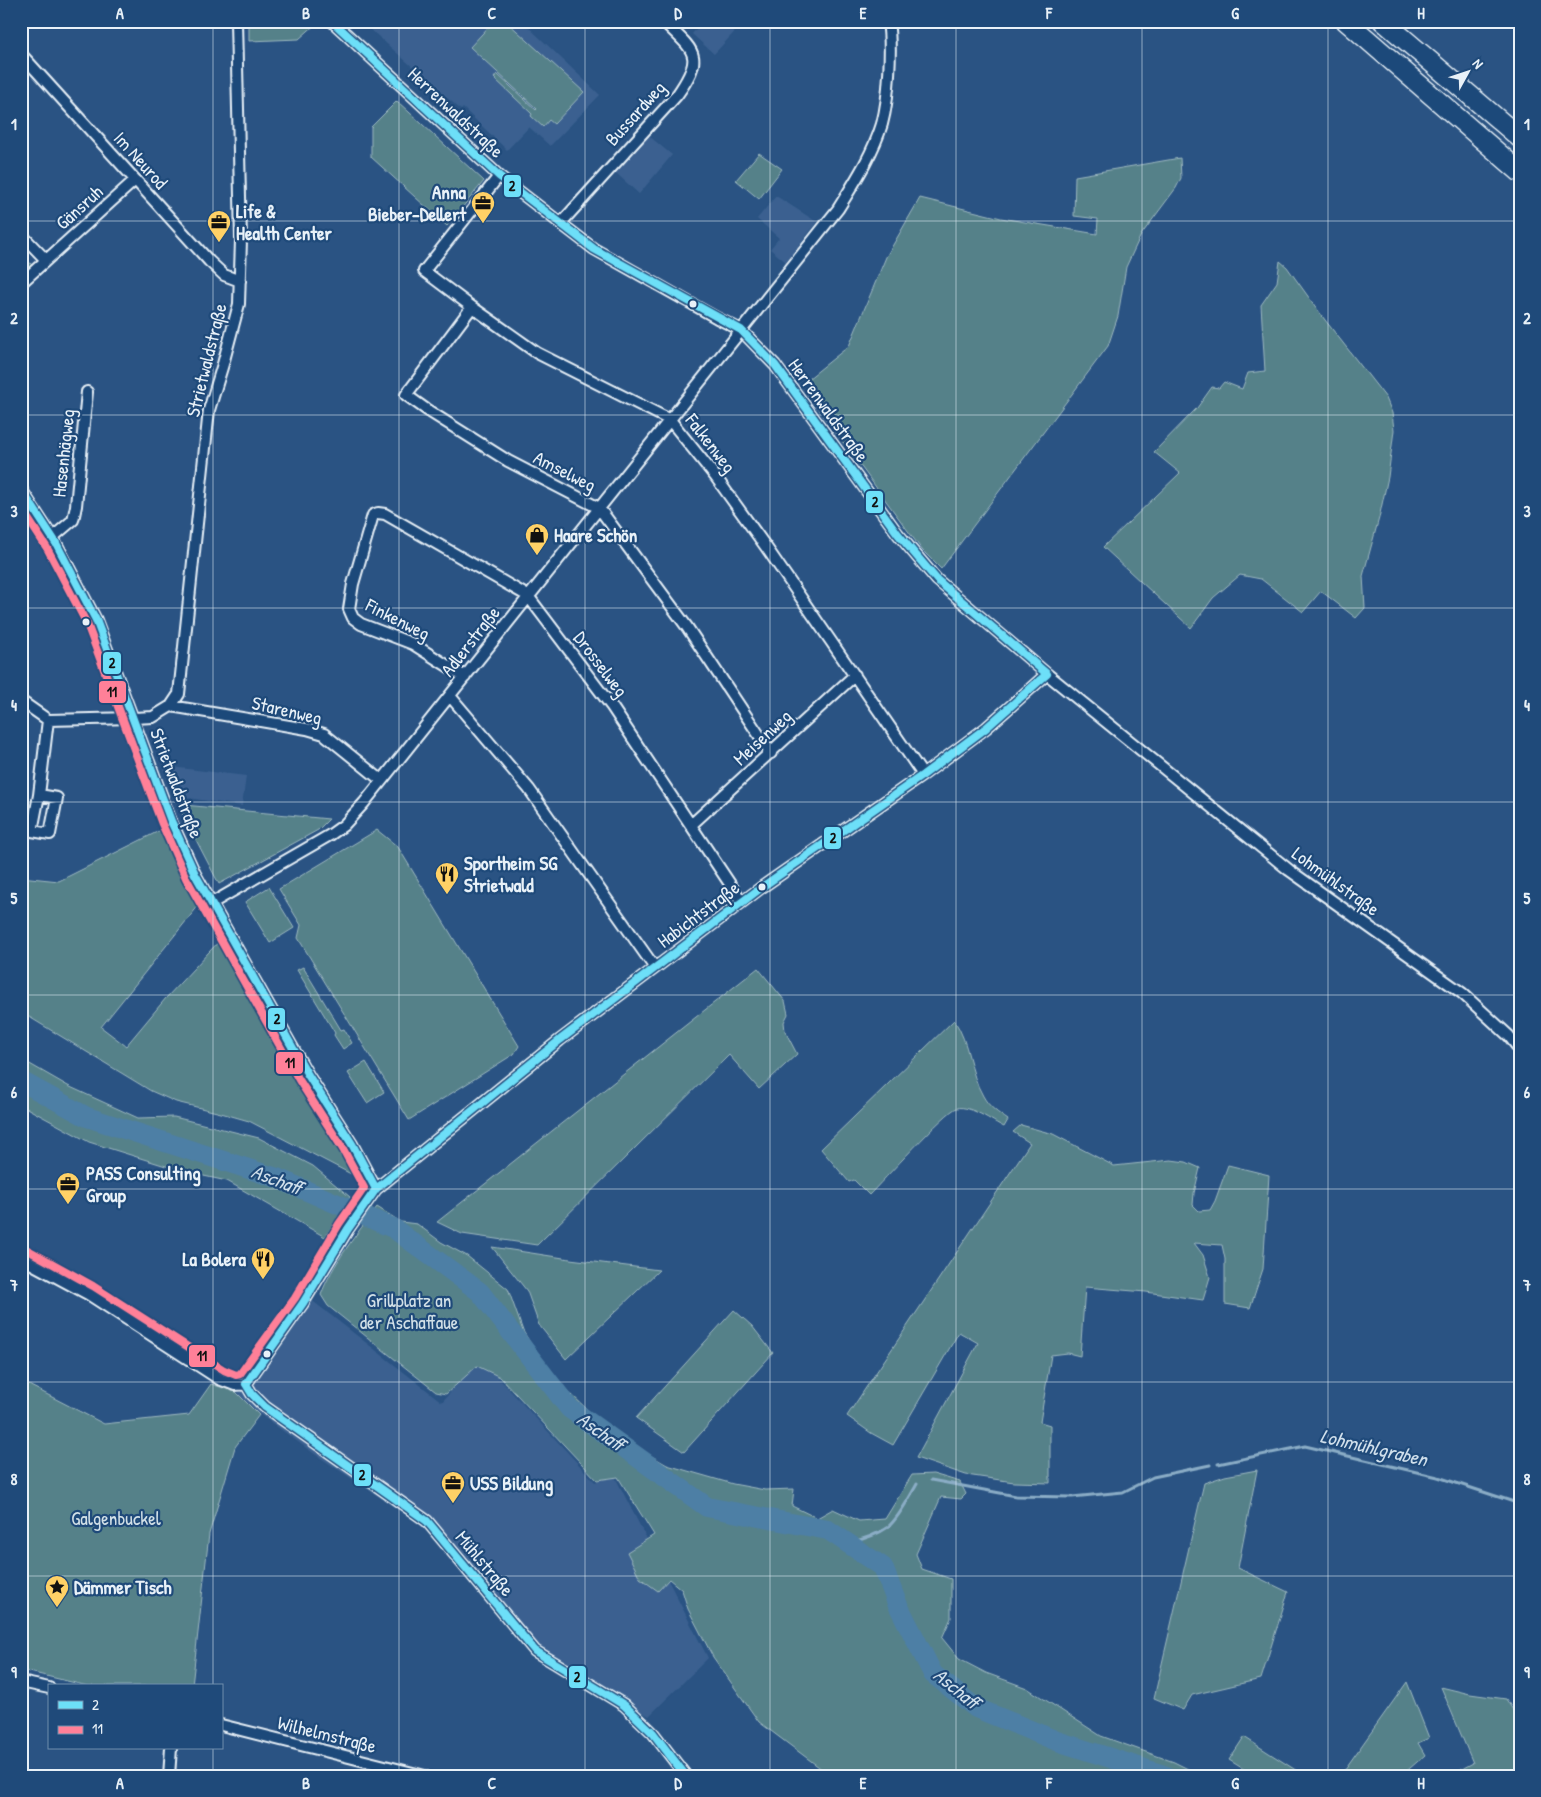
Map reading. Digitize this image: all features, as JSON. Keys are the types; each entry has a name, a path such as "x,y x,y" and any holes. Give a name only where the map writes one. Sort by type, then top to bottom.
{"highway":[{"path":"1346,21 1520,172"},
{"path":"1383,21 1520,138"}],"street":[{"name":"Strietwaldstraße","path":"236,21 241,240 239,304 209,410 179,694 171,706 153,717 134,718 171,821 195,874 279,1024 352,1144 376,1189"},
{"name":"Herrenwaldstraße","path":"332,21 499,176 561,224 602,254 716,318 742,330 776,364 898,534 937,580 1047,674 1130,740"},
{"name":"Bussardweg","path":"561,224 689,77 694,67 693,54 682,39 663,21"},
{"name":"Adlerstraße","path":"212,903 344,825 450,696 838,209 863,168 882,124 888,80 890,31 888,21"},
{"name":"Im Neurod","path":"21,54 209,261 224,275 240,281"},
{"name":"Falkenweg","path":"499,176 424,271 537,353 670,420 715,476 923,775"},
{"name":"Gänsruh","path":"21,283 135,180"},
{"path":"21,234 46,260"},
{"name":"Amselweg","path":"472,307 406,395 508,461 599,508 687,627 771,752"},
{"name":"Hasenhägweg","path":"53,538 73,520 87,392"},
{"name":"Hasenhägweg","path":"21,489 53,538 96,620 134,718"},
{"name":"Drosselweg","path":"373,515 378,513 385,514 528,596 612,708 742,902"},
{"name":"Finkenweg","path":"373,515 353,584 349,609 353,618 361,624 413,644 465,677"},
{"name":"Habichtstraße","path":"376,1189 560,1040 742,902 923,775 986,728 1047,674"},
{"name":"Meisenweg","path":"691,825 855,675"},
{"path":"450,696 529,789 655,968"},
{"path":"21,700 48,720 134,718"},
{"name":"Starenweg","path":"171,706 307,729 324,734 381,780"},
{"path":"39,795 48,720"},
{"name":"Lohmühlstraße","path":"1130,740 1289,870 1462,993 1509,1036 1520,1050"},
{"path":"21,1258 88,1294 219,1379 235,1385 246,1384 303,1303 348,1229 376,1189"},
{"name":"Mühlstraße","path":"246,1384 252,1394 265,1407 426,1521 535,1651 624,1705 653,1733 686,1776"},
{"path":"21,1682 48,1688"},
{"name":"Wilhelmstraße","path":"222,1725 425,1776"},
{"path":"169,1776 171,1750"}],"shaded area":[{"path":"361,21 522,21 600,95 550,146 529,127 507,150 463,108 461,110"},
{"path":"703,21 741,21 743,23 714,54 692,34"},
{"path":"649,136 672,155 639,194 616,173"},
{"path":"776,196 817,222 786,262 770,249 779,238 757,219"},
{"path":"163,766 246,776 242,806 175,796"},
{"path":"310,1299 442,1402 480,1358 595,1482 614,1475 708,1658 649,1716 538,1657 431,1535 414,1520 316,1455 236,1397"}],"green space":[{"path":"249,21 315,21 317,23 299,39 249,41"},
{"path":"494,21 506,21 584,92 554,124 549,120 543,127 531,116 532,114 494,78 497,74 537,109 470,47"},
{"path":"397,101 484,181 447,226 371,157 371,127"},
{"path":"759,153 782,169 759,199 736,180"},
{"path":"1180,158 1181,178 1176,188 1141,235 1126,267 1118,316 1108,346 941,569 922,550 807,393 808,379 849,346 886,257 920,198 1001,218 1097,234 1098,219 1074,216 1075,176"},
{"path":"21,253 32,265 21,276"},
{"path":"1280,261 1287,267 1325,320 1386,398 1392,413 1394,430 1388,477 1363,576 1365,608 1356,618 1321,591 1303,612 1261,579 1240,575 1213,598 1191,628 1103,547 1180,473 1154,452 1197,408 1212,387 1219,388 1224,382 1242,389 1248,373 1265,371 1261,305 1277,282"},
{"path":"184,805 329,819 318,830 219,884 182,813"},
{"path":"167,827 203,900 101,1027 126,1046 166,998 224,936 315,1095 346,1145 356,1166 351,1174 249,1121 176,1102 151,1091 21,1012 21,877 59,881"},
{"path":"377,830 398,847 519,1046 514,1054 409,1120 298,938 301,925 279,889"},
{"path":"269,887 294,928 270,943 245,902"},
{"path":"303,967 341,1030 344,1029 352,1043 343,1049 297,970"},
{"path":"758,968 785,1001 788,1014 784,1022 785,1031 797,1054 759,1089 729,1055 537,1245 462,1234 437,1222"},
{"path":"954,1020 963,1038 978,1087 985,1100 1008,1120 1004,1127 974,1111 957,1108 928,1133 869,1195 854,1180 849,1182 821,1149"},
{"path":"21,1059 68,1086 138,1118 174,1117 259,1138 313,1166 350,1197 325,1237 227,1181 185,1172 89,1142 21,1105"},
{"path":"366,1062 384,1092 367,1103 348,1073"},
{"path":"1021,1125 1053,1134 1114,1166 1171,1160 1186,1162 1200,1168 1193,1205 1199,1211 1210,1210 1228,1165 1269,1175 1263,1269 1250,1308 1225,1304 1225,1259 1222,1245 1194,1243 1203,1255 1210,1277 1203,1300 1146,1292 1085,1287 1080,1356 1068,1353 1051,1355 1040,1422 1050,1425 1050,1483 1014,1482 966,1475 916,1458 978,1343 959,1332 893,1445 871,1433 847,1416 1030,1143 1013,1132"},
{"name":"Grillplatz an der Aschaffaue","path":"377,1207 401,1222 417,1224 441,1242 467,1256 508,1289 523,1331 550,1374 611,1432 667,1465 733,1484 765,1490 794,1489 792,1506 817,1518 833,1509 859,1521 885,1519 912,1475 933,1474 960,1482 966,1494 961,1499 941,1497 916,1554 922,1569 951,1579 951,1618 942,1638 959,1659 986,1673 1027,1688 1101,1736 1174,1762 1202,1776 833,1776 827,1773 759,1722 713,1657 688,1609 682,1590 669,1579 658,1591 640,1578 627,1552 654,1535 618,1477 597,1480 500,1377 477,1366 446,1394 436,1392 328,1306 321,1295 325,1284 346,1250"},
{"path":"492,1247 659,1270 566,1359 539,1325 527,1291"},
{"path":"734,1310 752,1326 773,1353 684,1452 636,1418"},
{"name":"Galgenbuckel","path":"21,1381 104,1424 189,1415 211,1384 236,1392 259,1415 235,1447 209,1534 192,1684 80,1684 21,1670"},
{"path":"1257,1470 1238,1568 1288,1592 1261,1679 1192,1695 1183,1710 1154,1698 1204,1483 1225,1476"},
{"path":"1407,1682 1429,1738 1418,1743 1425,1755 1401,1776 1340,1776"},
{"path":"1441,1687 1470,1694 1506,1699 1520,1721 1520,1776 1449,1776 1473,1763"},
{"path":"1244,1737 1305,1776 1250,1773 1229,1760"}],"waterway":[{"name":"Aschaff","path":"21,1081 87,1117 277,1178 393,1228 480,1292 569,1408 707,1507 828,1530 883,1567 897,1603 933,1674 976,1708 1057,1741 1167,1776"},
{"name":"Lohmühlgraben","path":"1218,1464 1305,1446 1438,1477 1520,1504"},
{"name":"Lohmühlgraben","path":"931,1480 1016,1496 1072,1497 1123,1492 1153,1477 1210,1465"},
{"name":"Lohmühlgraben","path":"848,1543 869,1537 888,1527 900,1513 917,1484"}],"transit line":[{"name":"2","path":"332,21 499,176 594,249 741,330 775,365 898,534 937,580 1047,674"},
{"name":"2","path":"21,489 56,543 96,620 171,821 195,874 308,1075 352,1144 376,1189"},
{"name":"11","path":"21,508 47,548 87,624 162,824 186,878 299,1080 343,1149 364,1188 339,1224 295,1298 240,1374 236,1375 224,1370 93,1286 26,1249"},
{"name":"2","path":"246,1384 303,1303 348,1229 376,1189 560,1040 762,887 923,775 986,728 1047,674"},
{"name":"2","path":"246,1384 252,1394 265,1407 427,1521 535,1651 624,1705 653,1733 686,1776"}],"place":[{"name":"Anna Bieber-Dellert","path":"483,224"},
{"name":"Life & Health Center","path":"219,243"},
{"name":"Haare Schön","path":"537,556"},
{"name":"Sportheim SG Strietwald","path":"447,895"},
{"name":"PASS Consulting Group","path":"68,1205"},
{"name":"La Bolera","path":"263,1280"},
{"name":"USS Bildung","path":"453,1504"},
{"name":"Dämmer Tisch","path":"57,1608"}]}
